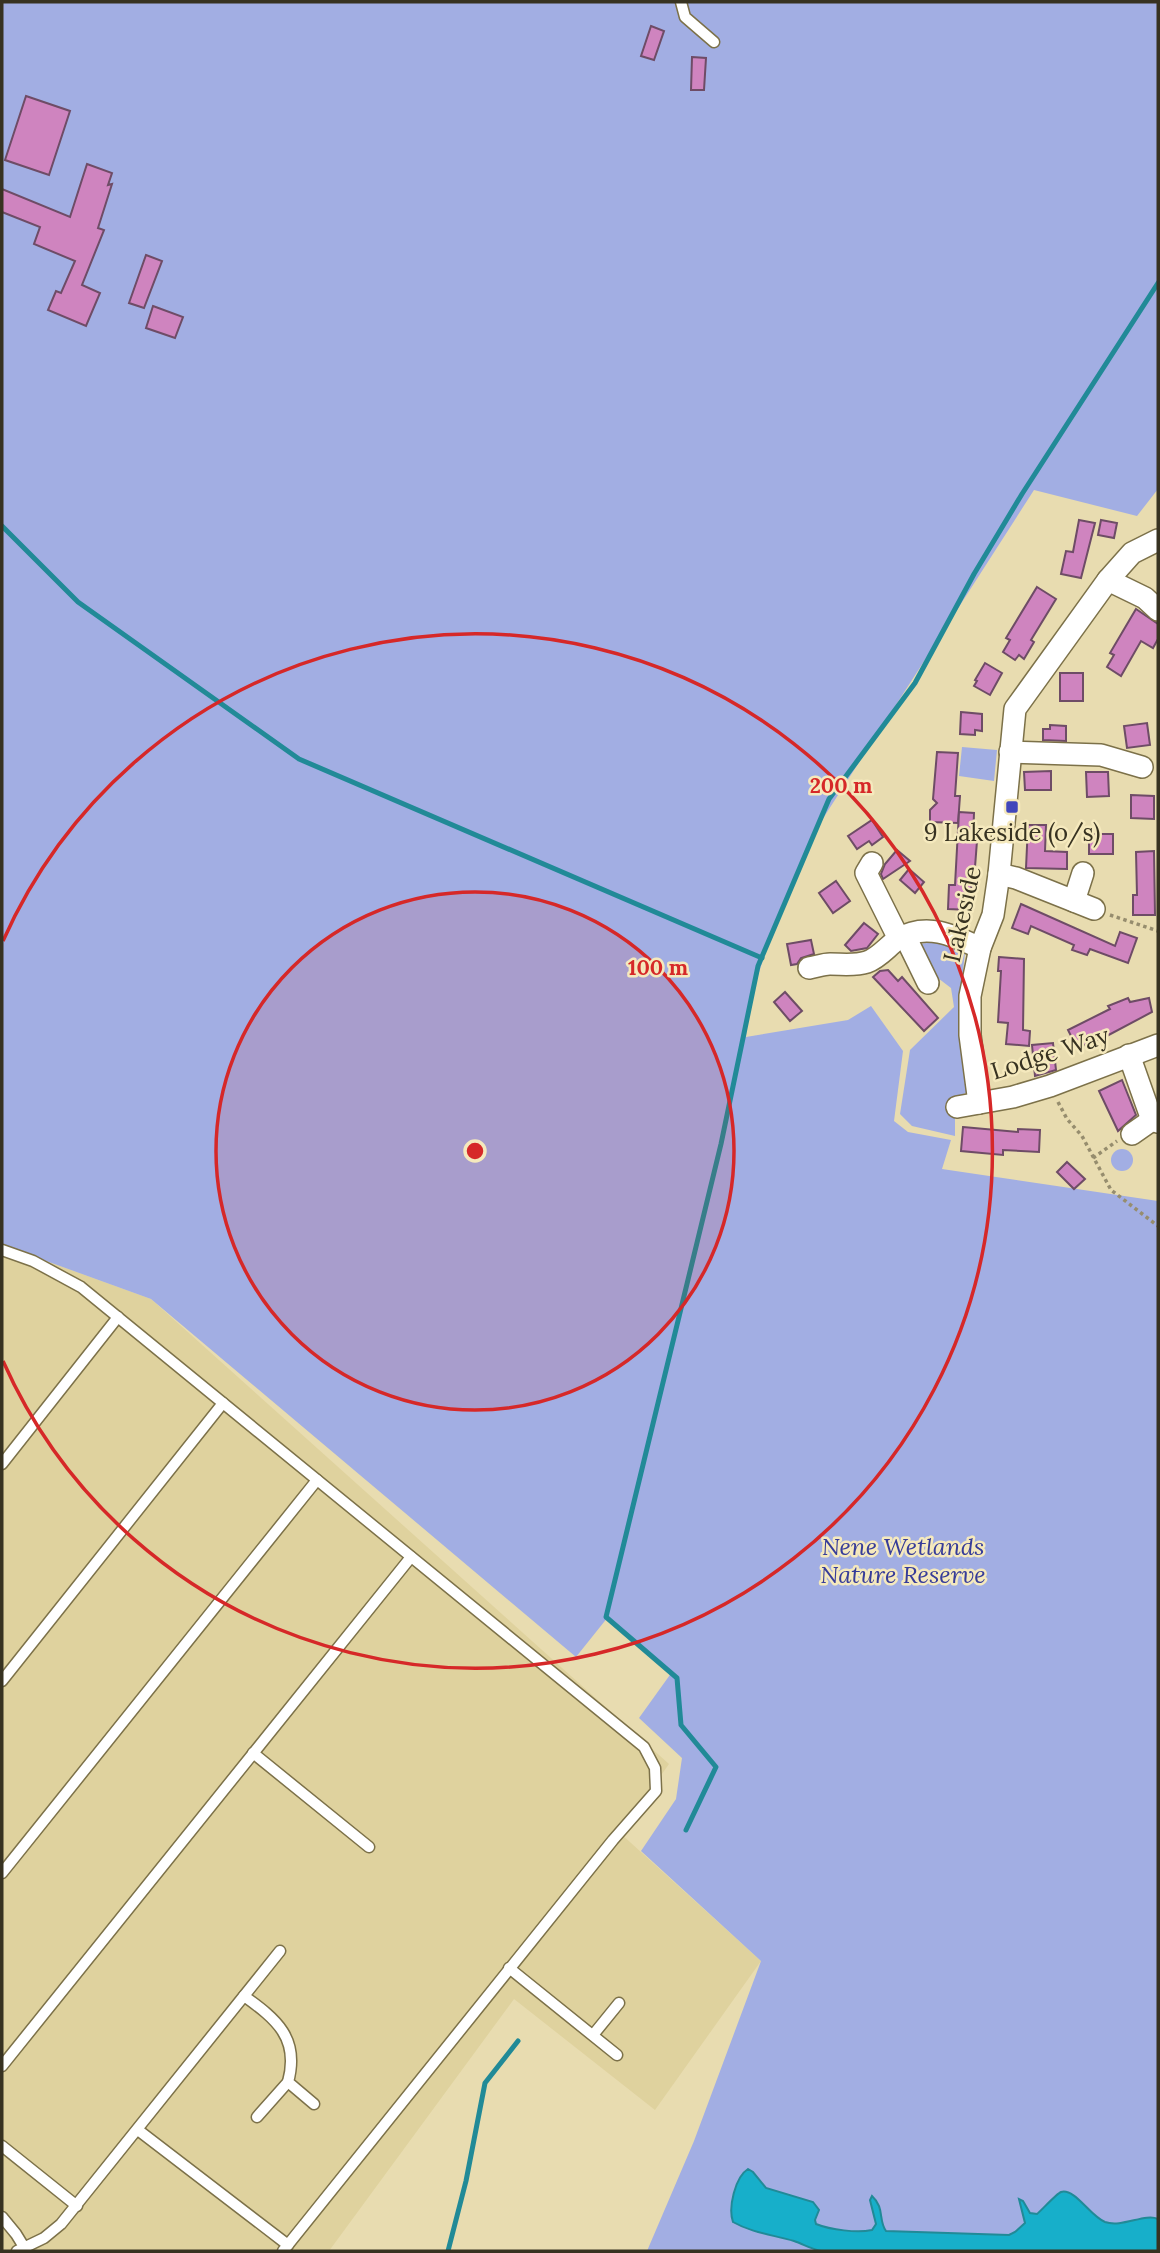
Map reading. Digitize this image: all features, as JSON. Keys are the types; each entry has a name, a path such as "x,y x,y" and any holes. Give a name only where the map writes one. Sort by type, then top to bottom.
{"street":[{"name":"Lakeside","path":"979,1102 970,1022 970,996 980,948 993,915 1015,709 1108,580 1132,553 1158,540"},
{"path":"1108,580 1145,598 1158,610"},
{"path":"1010,752 1101,755 1142,767"},
{"path":"872,863 866,873 928,983"},
{"path":"1074,901 1083,873"},
{"path":"999,874 1016,878 1094,909"},
{"path":"809,968 869,961 902,937 927,931 953,935 980,948"},
{"name":"Lodge Way","path":"957,1107 1013,1097 1050,1086 1158,1045"},
{"path":"1129,1055 1155,1121 1132,1134"}],"lane":[{"path":"681,2 685,17 714,42"},
{"path":"2,1250 33,1261 81,1287 644,1747 655,1768 656,1791 509,1968 285,2248 138,2130"},
{"path":"2,1464 118,1317"},
{"path":"2,1681 223,1403"},
{"path":"2,1873 317,1480"},
{"path":"2,2066 411,1557"},
{"path":"253,1753 369,1847"},
{"path":"2,2217 16,2234 20,2249 44,2238 61,2224 280,1951"},
{"path":"509,1968 617,2055"},
{"path":"244,1996 272,2016 284,2030 291,2054 288,2082 257,2117"},
{"path":"593,2035 619,2003"},
{"path":"288,2082 314,2104"},
{"path":"2,2146 76,2206"}],"path":[{"path":"1094,909 1158,931"},
{"path":"1050,1086 1067,1119 1082,1136 1111,1190 1158,1226"},
{"path":"1093,1158 1111,1144 1124,1141 1132,1134"}],"shaded area":[{"path":"2,1245 151,1299 669,1764 620,1833 761,1961 655,2110 514,1999 329,2251 2,2251"},
{"path":"748,2169 766,2188 813,2202 819,2210 816,2224 829,2228 872,2230 876,2224 870,2200 872,2196 879,2205 886,2231 1009,2235 1025,2223 1019,2199 1030,2213 1037,2214 1059,2193 1066,2192 1105,2222 1158,2219 1158,2251 821,2251 733,2222 731,2209 734,2193 739,2179"}],"green space":[{"name":"Nene Wetlands Nature Reserve","path":"2,2 1158,2 1158,489 1137,516 1034,490 822,820 778,914 750,1000 746,1037 848,1020 871,1006 903,1051 894,1121 908,1132 951,1140 942,1169 1158,1201 1158,2251 647,2251 694,2141 761,1961 641,1851 676,1799 682,1758 639,1718 672,1672 608,1617 576,1657 151,1299 2,1245"},
{"path":"962,747 997,750 994,781 959,776"},
{"path":"936,942 965,953 959,1004 960,1034 970,1091 955,1098 955,1136 912,1126 900,1114 910,1050 954,1007 951,988 934,975 918,944"},
{"path":"1122,1149 1130,1152 1133,1160 1130,1168 1122,1171 1114,1168 1111,1160 1114,1152"}],"building":[{"path":"651,26 664,31 654,60 641,56"},
{"path":"692,57 706,58 704,90 691,90"},
{"path":"26,96 70,111 49,175 5,160"},
{"path":"87,164 112,173 108,185 112,184 98,228 104,230 82,285 100,293 86,326 48,310 56,291 61,293 75,261 34,244 40,227 2,212 2,189 70,217"},
{"path":"146,255 162,261 144,308 129,303"},
{"path":"153,306 183,317 175,338 146,328"},
{"path":"1079,520 1095,523 1081,578 1061,574 1066,551 1073,552"},
{"path":"1101,520 1117,523 1114,538 1098,535"},
{"path":"1037,587 1056,599 1031,640 1034,642 1024,659 1019,655 1015,660 1003,652 1010,640 1006,638"},
{"path":"1136,609 1158,624 1158,639 1153,648 1141,641 1121,676 1107,667 1114,655 1110,653"},
{"path":"985,663 1002,673 990,695 974,686"},
{"path":"1060,673 1083,673 1083,701 1060,701"},
{"path":"961,712 982,714 982,731 975,730 975,735 960,734"},
{"path":"1147,723 1150,745 1127,748 1124,726"},
{"path":"1050,725 1066,726 1066,741 1043,740 1043,729 1050,729"},
{"path":"937,752 958,753 955,796 960,796 958,823 930,822 930,810 937,803 933,799"},
{"path":"1051,771 1051,790 1025,790 1024,772"},
{"path":"1086,772 1108,772 1109,796 1087,797"},
{"path":"1131,795 1154,796 1154,819 1131,818"},
{"path":"959,812 974,813 973,841 977,841 975,867 972,867 970,910 948,909 949,885 955,885"},
{"path":"872,820 883,837 872,845 869,841 857,849 848,836"},
{"path":"1028,825 1046,825 1045,851 1067,852 1067,869 1026,868"},
{"path":"1089,834 1113,834 1113,854 1089,854"},
{"path":"897,850 910,861 883,879 881,874 885,864"},
{"path":"1154,851 1155,915 1133,915 1133,895 1137,895 1136,852"},
{"path":"909,869 924,882 915,893 900,880"},
{"path":"836,881 850,901 833,913 819,893"},
{"path":"1021,904 1115,946 1120,932 1137,938 1128,963 1090,949 1087,955 1072,950 1074,945 1031,926 1028,934 1012,928"},
{"path":"864,923 878,934 867,948 851,951 845,945"},
{"path":"811,940 814,954 791,965 787,944"},
{"path":"999,957 1024,959 1023,1030 1030,1031 1029,1046 1006,1044 1008,1023 998,1022 1001,971 998,971"},
{"path":"888,970 898,981 902,977 938,1018 924,1031 873,977 880,971"},
{"path":"785,992 802,1011 790,1021 774,1002"},
{"path":"1128,998 1130,1002 1149,998 1152,1012 1103,1038 1077,1048 1068,1030 1110,1009 1108,1006"},
{"path":"1053,1043 1056,1070 1035,1076 1032,1045"},
{"path":"1122,1080 1136,1115 1118,1131 1099,1091"},
{"path":"963,1127 1018,1132 1018,1129 1040,1130 1039,1152 1003,1150 1003,1155 961,1151"},
{"path":"1067,1162 1085,1179 1074,1189 1057,1172"}],"waterway":[{"path":"686,1830 716,1767 681,1725 677,1678 606,1617 721,1144 758,966 829,799 915,683 974,574 1022,494 1158,283"},
{"path":"2,526 78,602 299,759 762,958"},
{"path":"448,2251 466,2181 485,2083 518,2041"}],"place":[{"name":"9 Lakeside (o/s)","path":"1012,807"}]}
